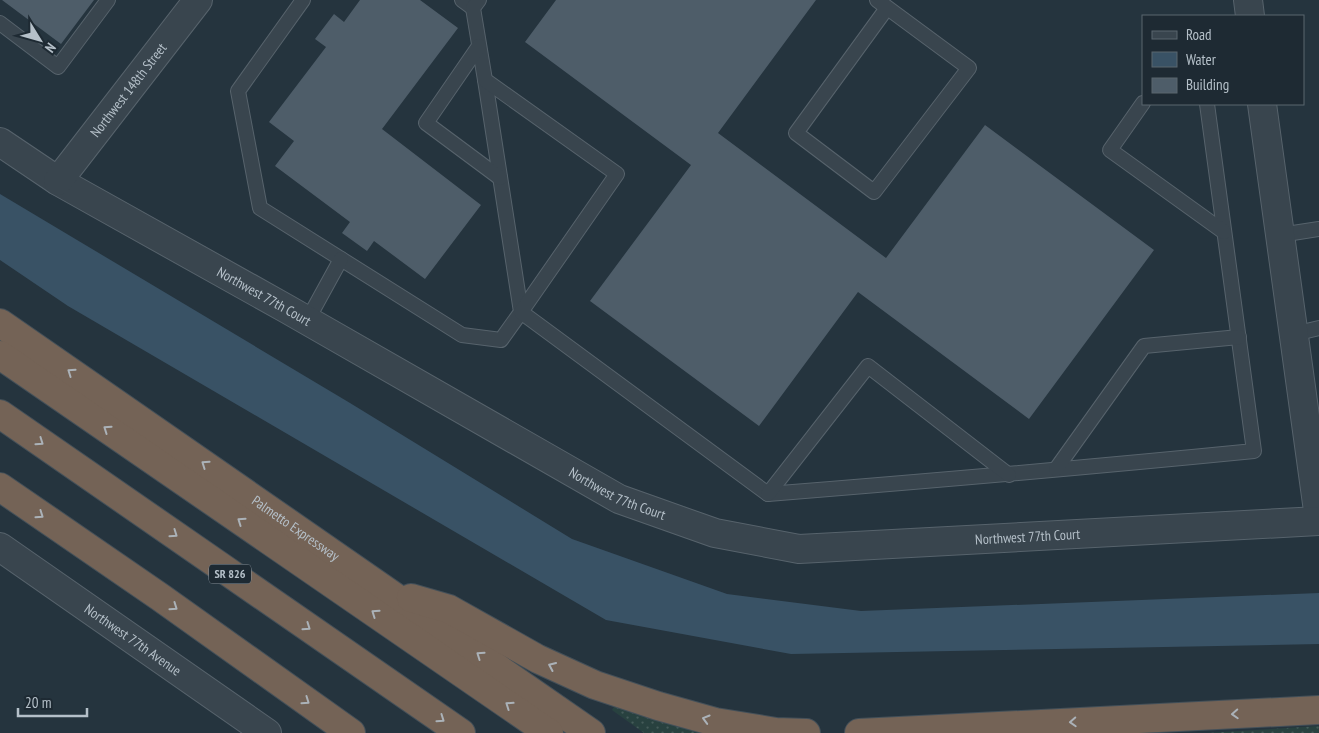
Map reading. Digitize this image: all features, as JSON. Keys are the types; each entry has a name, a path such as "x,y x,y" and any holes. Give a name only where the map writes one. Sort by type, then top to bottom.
{"highway":[{"name":"Palmetto Expressway","path":"0,322 591,733"},
{"path":"0,355 549,733"},
{"name":"SR 826","path":"0,414 461,733"},
{"path":"0,487 351,733"},
{"path":"389,592 449,609 538,659 595,685 658,706 715,722 776,732 806,733"},
{"path":"859,733 1319,710"}],"street":[{"name":"Northwest 148th Street","path":"58,181 198,0"},
{"path":"1248,0 1250,15"},
{"path":"1262,105 1280,235 1306,331 1319,520"},
{"name":"Northwest 77th Court","path":"0,142 58,181 619,499 716,533 799,549 1319,520"},
{"name":"Northwest 77th Avenue","path":"2,551 267,733"}],"lane":[{"path":"0,23 58,66 108,0"},
{"path":"303,0 238,91 260,208 462,335 501,340 617,174 485,80"},
{"path":"471,3 485,80 521,312 768,494 1009,475 1254,451 1207,105"},
{"path":"882,4 969,68 874,192 796,133 882,4"},
{"path":"479,46 426,123 500,178"},
{"path":"1142,104 1110,150 1224,232"},
{"path":"1280,235 1319,229"},
{"path":"307,321 341,259"},
{"path":"1056,469 1144,346 1239,337"},
{"path":"768,494 868,366 1009,475"}],"green space":[{"path":"615,705 703,733 644,733 612,710"},
{"path":"1319,726 1319,733 1207,733"}],"water":[{"path":"0,194 350,403 572,539 727,594 861,611 1319,593 1319,644 791,654 606,620 68,306 0,260"}],"building":[{"path":"2,0 94,0 61,44"},
{"path":"360,0 420,0 458,28 382,129 481,205 425,279 374,241 367,251 342,233 350,222 275,166 294,141 269,122 326,47 315,39 334,14 344,22"},
{"path":"556,0 816,0 718,133 886,258 985,125 1154,250 1029,419 858,292 759,426 590,301 691,165 525,42"}]}
